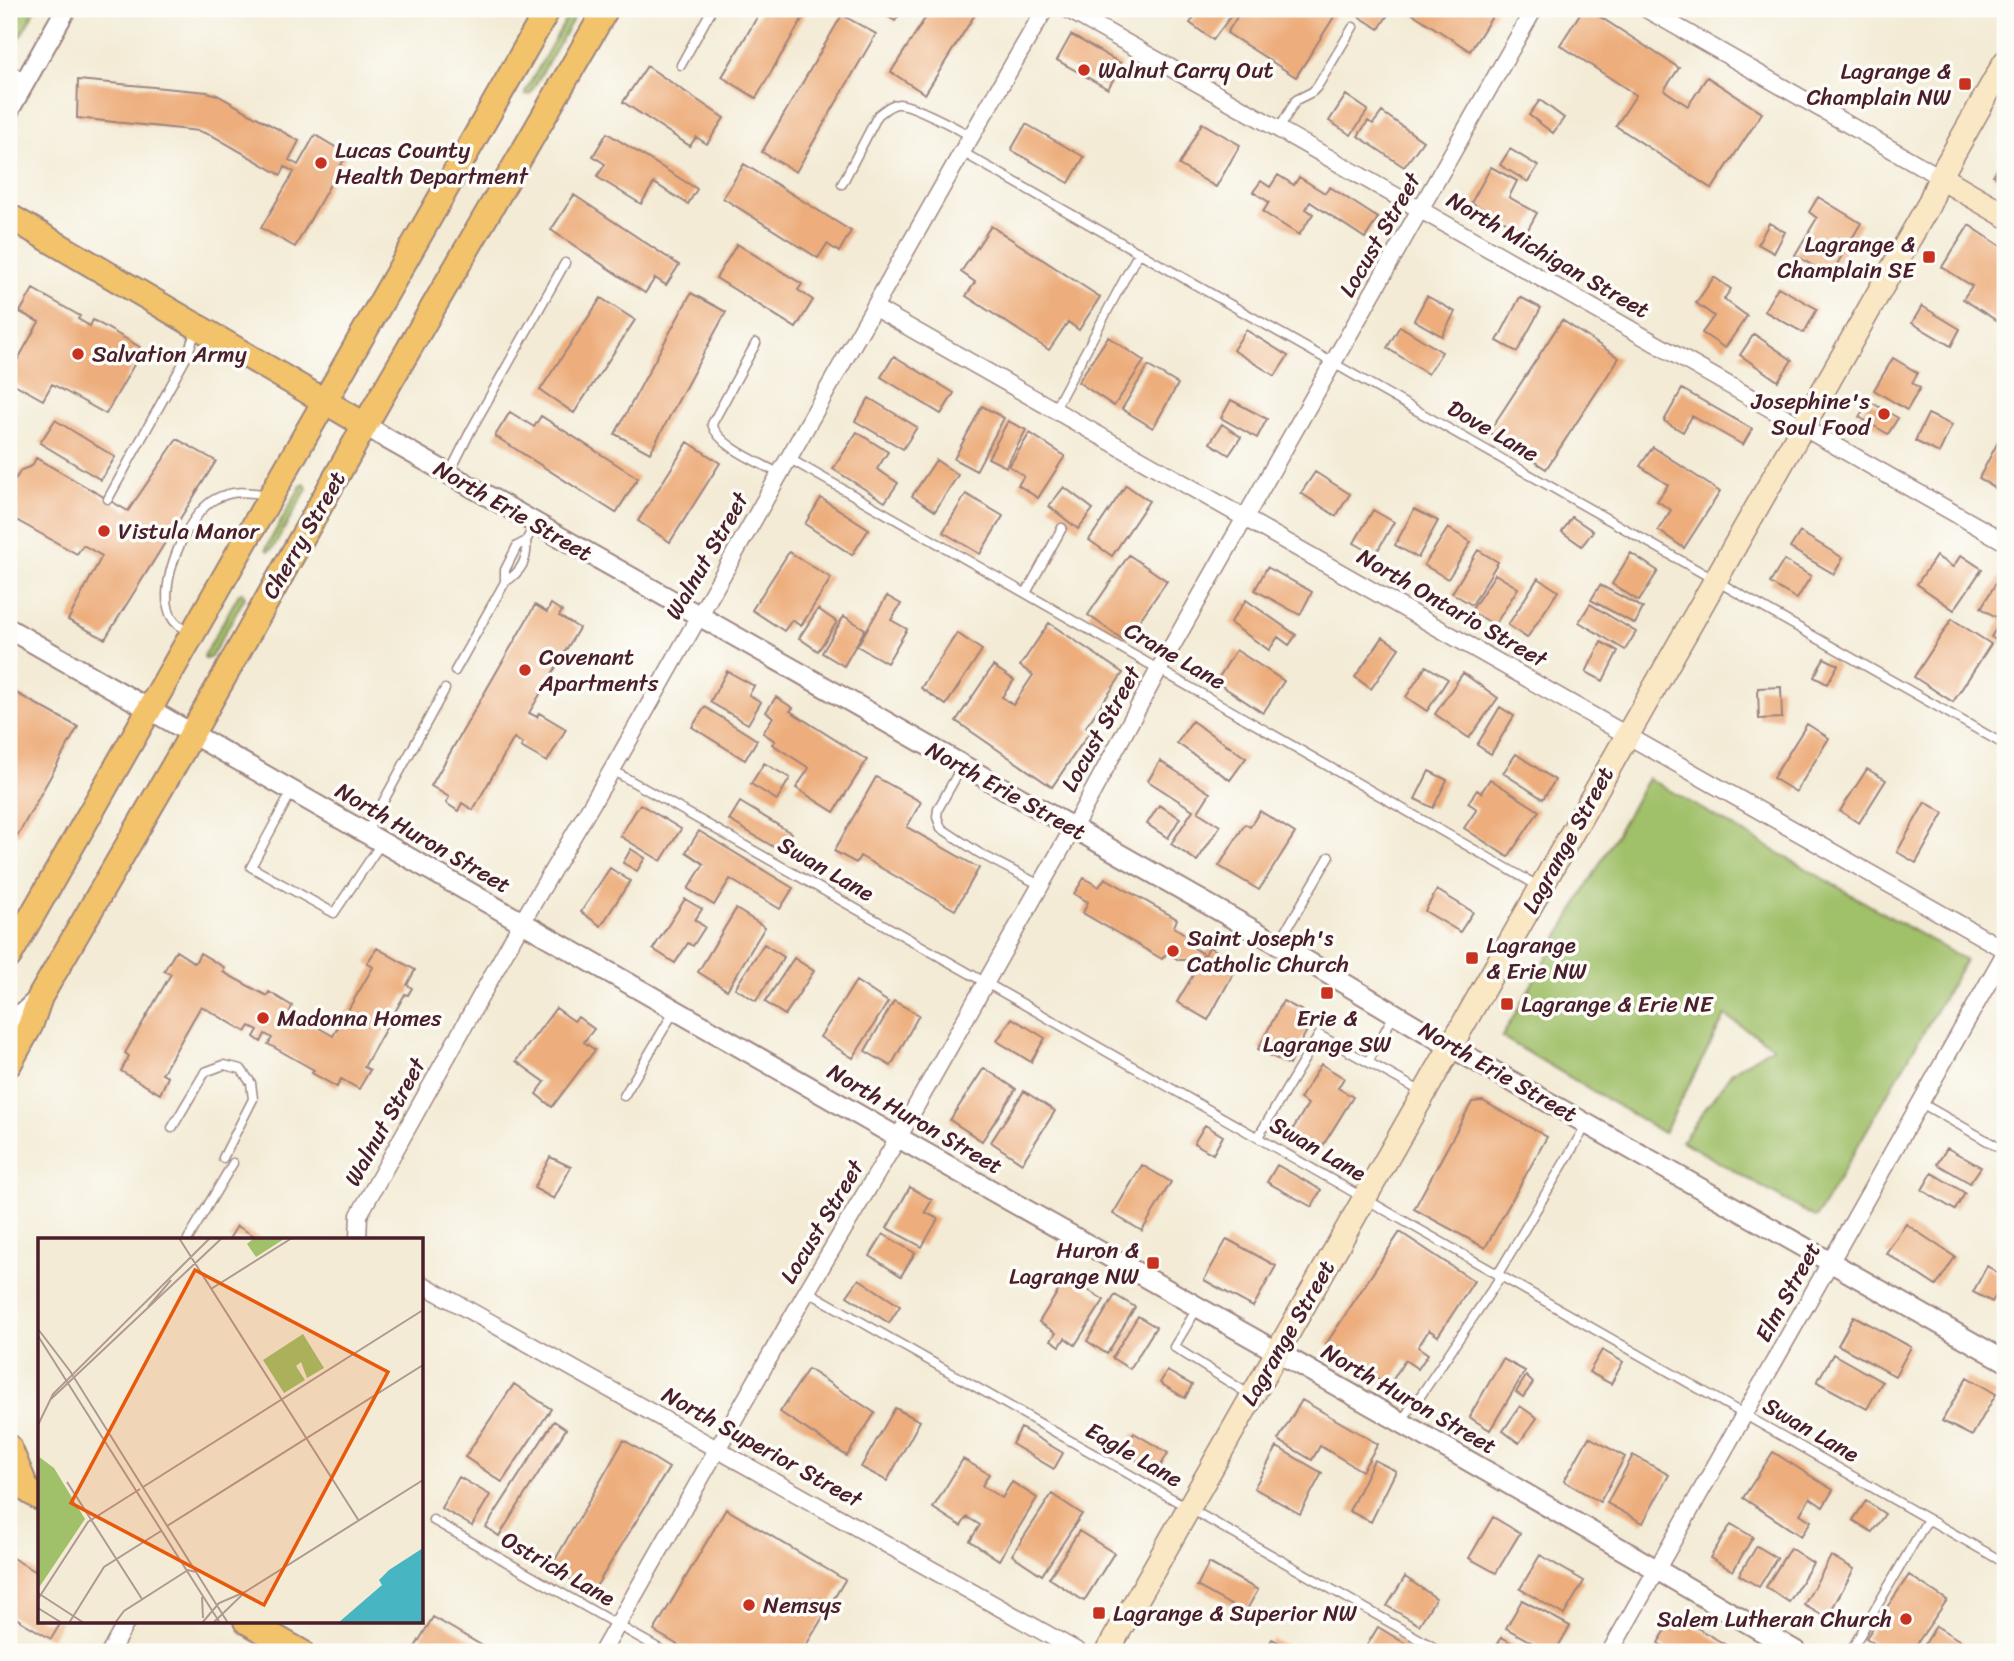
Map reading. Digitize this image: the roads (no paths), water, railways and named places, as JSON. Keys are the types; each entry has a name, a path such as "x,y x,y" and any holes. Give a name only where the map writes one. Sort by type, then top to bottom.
{"main road":[{"name":"Cherry Street","path":"9,956 548,9"},
{"name":"Cherry Street","path":"9,1064 30,1026 40,997 365,425 606,9"},
{"name":"Lagrange Street","path":"1107,1652 1929,204 1940,177 2005,62"},
{"path":"1940,177 2005,215"},
{"name":"North Erie Street","path":"9,216 365,425"},
{"path":"9,1447 31,1494"},
{"path":"251,1622 301,1652"}],"street":[{"path":"9,110 18,74 66,9"},
{"name":"Walnut Street","path":"358,1238 359,1215 522,922 612,770 1045,9"},
{"name":"North Michigan Street","path":"1067,9 2005,542"},
{"name":"Locust Street","path":"602,1652 807,1291 898,1138 1073,828 1159,669 1534,9"},
{"path":"1646,9 1940,177"},
{"name":"North Ontario Street","path":"875,308 1627,734 2005,952"},
{"name":"North Erie Street","path":"365,425 449,474 531,533 699,617 2005,1360"},
{"name":"North Huron Street","path":"9,629 898,1138 1278,1352 1797,1652"},
{"name":"Elm Street","path":"1611,1652 2005,952"},
{"path":"9,1021 25,1012 40,997"},
{"name":"North Superior Street","path":"424,1285 1080,1652"},
{"path":"110,1652 126,1622"}],"lane":[{"path":"681,65 712,9"},
{"path":"1279,128 1296,100 1317,87 1353,27"},
{"path":"842,184 878,115 887,107 898,103 910,107 971,136"},
{"name":"Dove Lane","path":"962,152 2005,745"},
{"path":"1054,410 1139,252"},
{"path":"449,474 565,263"},
{"path":"108,499 186,358 197,326"},
{"path":"756,343 712,424 722,441 780,474"},
{"name":"Crane Lane","path":"790,458 1541,888"},
{"path":"194,634 178,626 170,615 166,600 167,582 182,539 203,508 212,501 240,491 271,496"},
{"path":"1026,593 1062,528"},
{"path":"505,582 505,570 517,546 531,533"},
{"path":"455,671 505,582 516,575 527,555 531,533"},
{"path":"292,790 251,867 334,913 374,838 445,689"},
{"path":"962,766 938,809 937,817 942,828 979,853 1040,885"},
{"name":"Swan Lane","path":"612,770 2005,1563"},
{"path":"1278,944 1329,857"},
{"path":"624,1096 675,1010"},
{"path":"1368,1062 1395,1013"},
{"path":"1258,1137 1319,1035 1424,1094"},
{"path":"173,1128 205,1072 224,1065 241,1069 251,1083 253,1099 223,1158"},
{"path":"1921,1103 2005,1151"},
{"path":"1401,1423 1499,1275 1587,1124"},
{"path":"189,1238 233,1163"},
{"name":"Eagle Lane","path":"807,1291 1442,1652"},
{"path":"1198,1307 1174,1347 1252,1396"},
{"path":"1850,1652 1928,1518"},
{"name":"Ostrich Lane","path":"433,1520 665,1652"}],"place":[{"name":"Walnut Carry Out","path":"1084,70"},
{"name":"Lagrange & Champlain NW","path":"1965,84"},
{"name":"Lucas County Health Department","path":"321,163"},
{"name":"Lagrange & Champlain SE","path":"1929,257"},
{"name":"Salvation Army","path":"78,354"},
{"name":"Josephine's Soul Food","path":"1884,414"},
{"name":"Vistula Manor","path":"104,531"},
{"name":"Covenant Apartments","path":"525,670"},
{"name":"Saint Joseph's Catholic Church","path":"1173,951"},
{"name":"Lagrange & Erie NW","path":"1472,958"},
{"name":"Erie & Lagrange SW","path":"1327,993"},
{"name":"Lagrange & Erie NE","path":"1507,1004"},
{"name":"Madonna Homes","path":"263,1018"},
{"name":"Huron & Lagrange NW","path":"1153,1263"},
{"name":"Nemsys","path":"749,1605"},
{"name":"Lagrange & Superior NW","path":"1099,1613"},
{"name":"Salem Lutheran Church","path":"1906,1619"}]}
